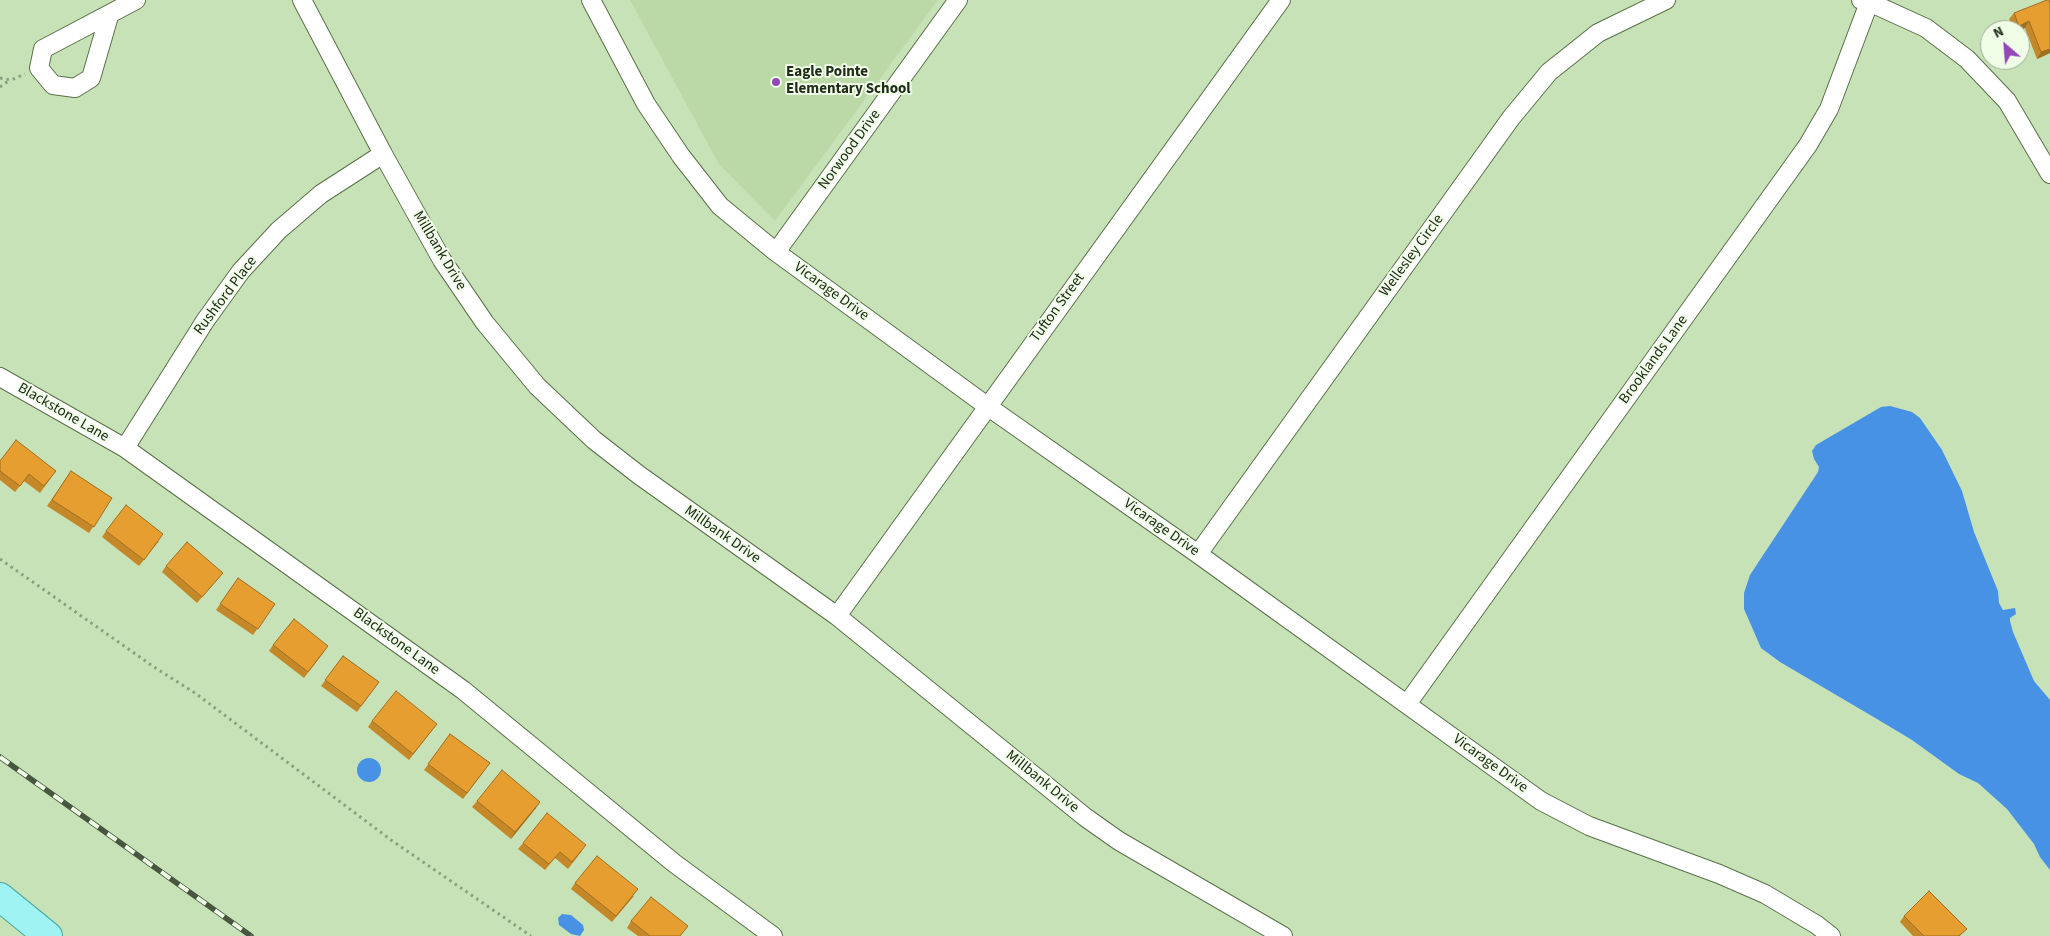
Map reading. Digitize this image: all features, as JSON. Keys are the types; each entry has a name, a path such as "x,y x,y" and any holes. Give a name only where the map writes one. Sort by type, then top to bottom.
{"main road":[{"path":"0,897 48,936"}],"street":[{"path":"109,16 91,78 74,88 53,85 39,68 43,49 109,16 136,0"},
{"name":"Millbank Drive","path":"302,0 383,154 442,260 485,323 537,386 594,440 639,475 837,616 1085,817 1119,841 1283,936"},
{"name":"Vicarage Drive","path":"592,0 646,104 681,156 720,206 776,252 987,406 1198,554 1541,801 1590,826 1719,874 1765,894 1817,925 1830,936"},
{"name":"Norwood Drive","path":"776,252 958,0"},
{"name":"Tufton Street","path":"837,616 1281,0"},
{"name":"Wellesley Circle","path":"1198,554 1510,118 1549,72 1598,33 1666,0"},
{"path":"1867,1 1926,28 1967,59 2007,101 2050,174"},
{"name":"Brooklands Lane","path":"1407,704 1808,145 1829,109 1867,1"},
{"name":"Rushford Place","path":"126,448 205,321 241,270 279,230 321,194 383,154"},
{"name":"Blackstone Lane","path":"0,377 126,448 463,690 674,863 773,936"}],"path":[{"path":"0,87 39,68"},
{"path":"0,78 11,80"},
{"path":"0,559 154,667 195,693 391,840 531,936"}],"shaded area":[{"name":"Eagle Pointe Elementary School","path":"630,0 938,0 775,221 719,164"}],"water":[{"path":"1890,406 1912,412 1920,418 1942,450 1962,491 1974,532 1998,591 1999,603 2003,610 2015,608 2016,614 2010,618 2013,632 2034,681 2050,700 2050,870 2040,857 2034,844 2007,809 1978,783 1959,774 1912,740 1780,662 1761,648 1744,609 1744,593 1750,575 1818,472 1819,467 1812,451 1816,445 1881,407"},
{"path":"369,758 378,761 381,770 378,779 369,782 360,779 357,770 360,761"},
{"path":"562,914 571,915 583,925 584,930 580,936 571,934 559,925 558,918"}],"building":[{"path":"2049,0 2050,49 2041,52 2030,20 2017,20 2014,13"},
{"path":"16,440 56,471 44,486 29,474 20,486 0,471 0,461"},
{"path":"71,471 112,498 94,527 52,500"},
{"path":"126,505 163,534 144,560 106,531"},
{"path":"187,542 223,573 202,597 166,566"},
{"path":"238,578 275,604 258,629 220,604"},
{"path":"294,619 328,646 308,672 273,645"},
{"path":"343,656 379,682 361,706 325,680"},
{"path":"396,691 437,724 413,754 372,721"},
{"path":"450,734 490,763 467,793 428,764"},
{"path":"502,770 540,802 515,832 477,801"},
{"path":"547,813 586,845 572,862 560,852 549,864 523,843"},
{"path":"597,856 638,889 616,916 575,883"},
{"path":"1929,891 1967,929 1959,936 1924,936 1904,916"},
{"path":"651,897 688,926 680,936 650,936 631,921"}],"railway":[{"path":"0,757 251,936"}],"place":[{"name":"Eagle Pointe Elementary School","path":"776,82"}]}
